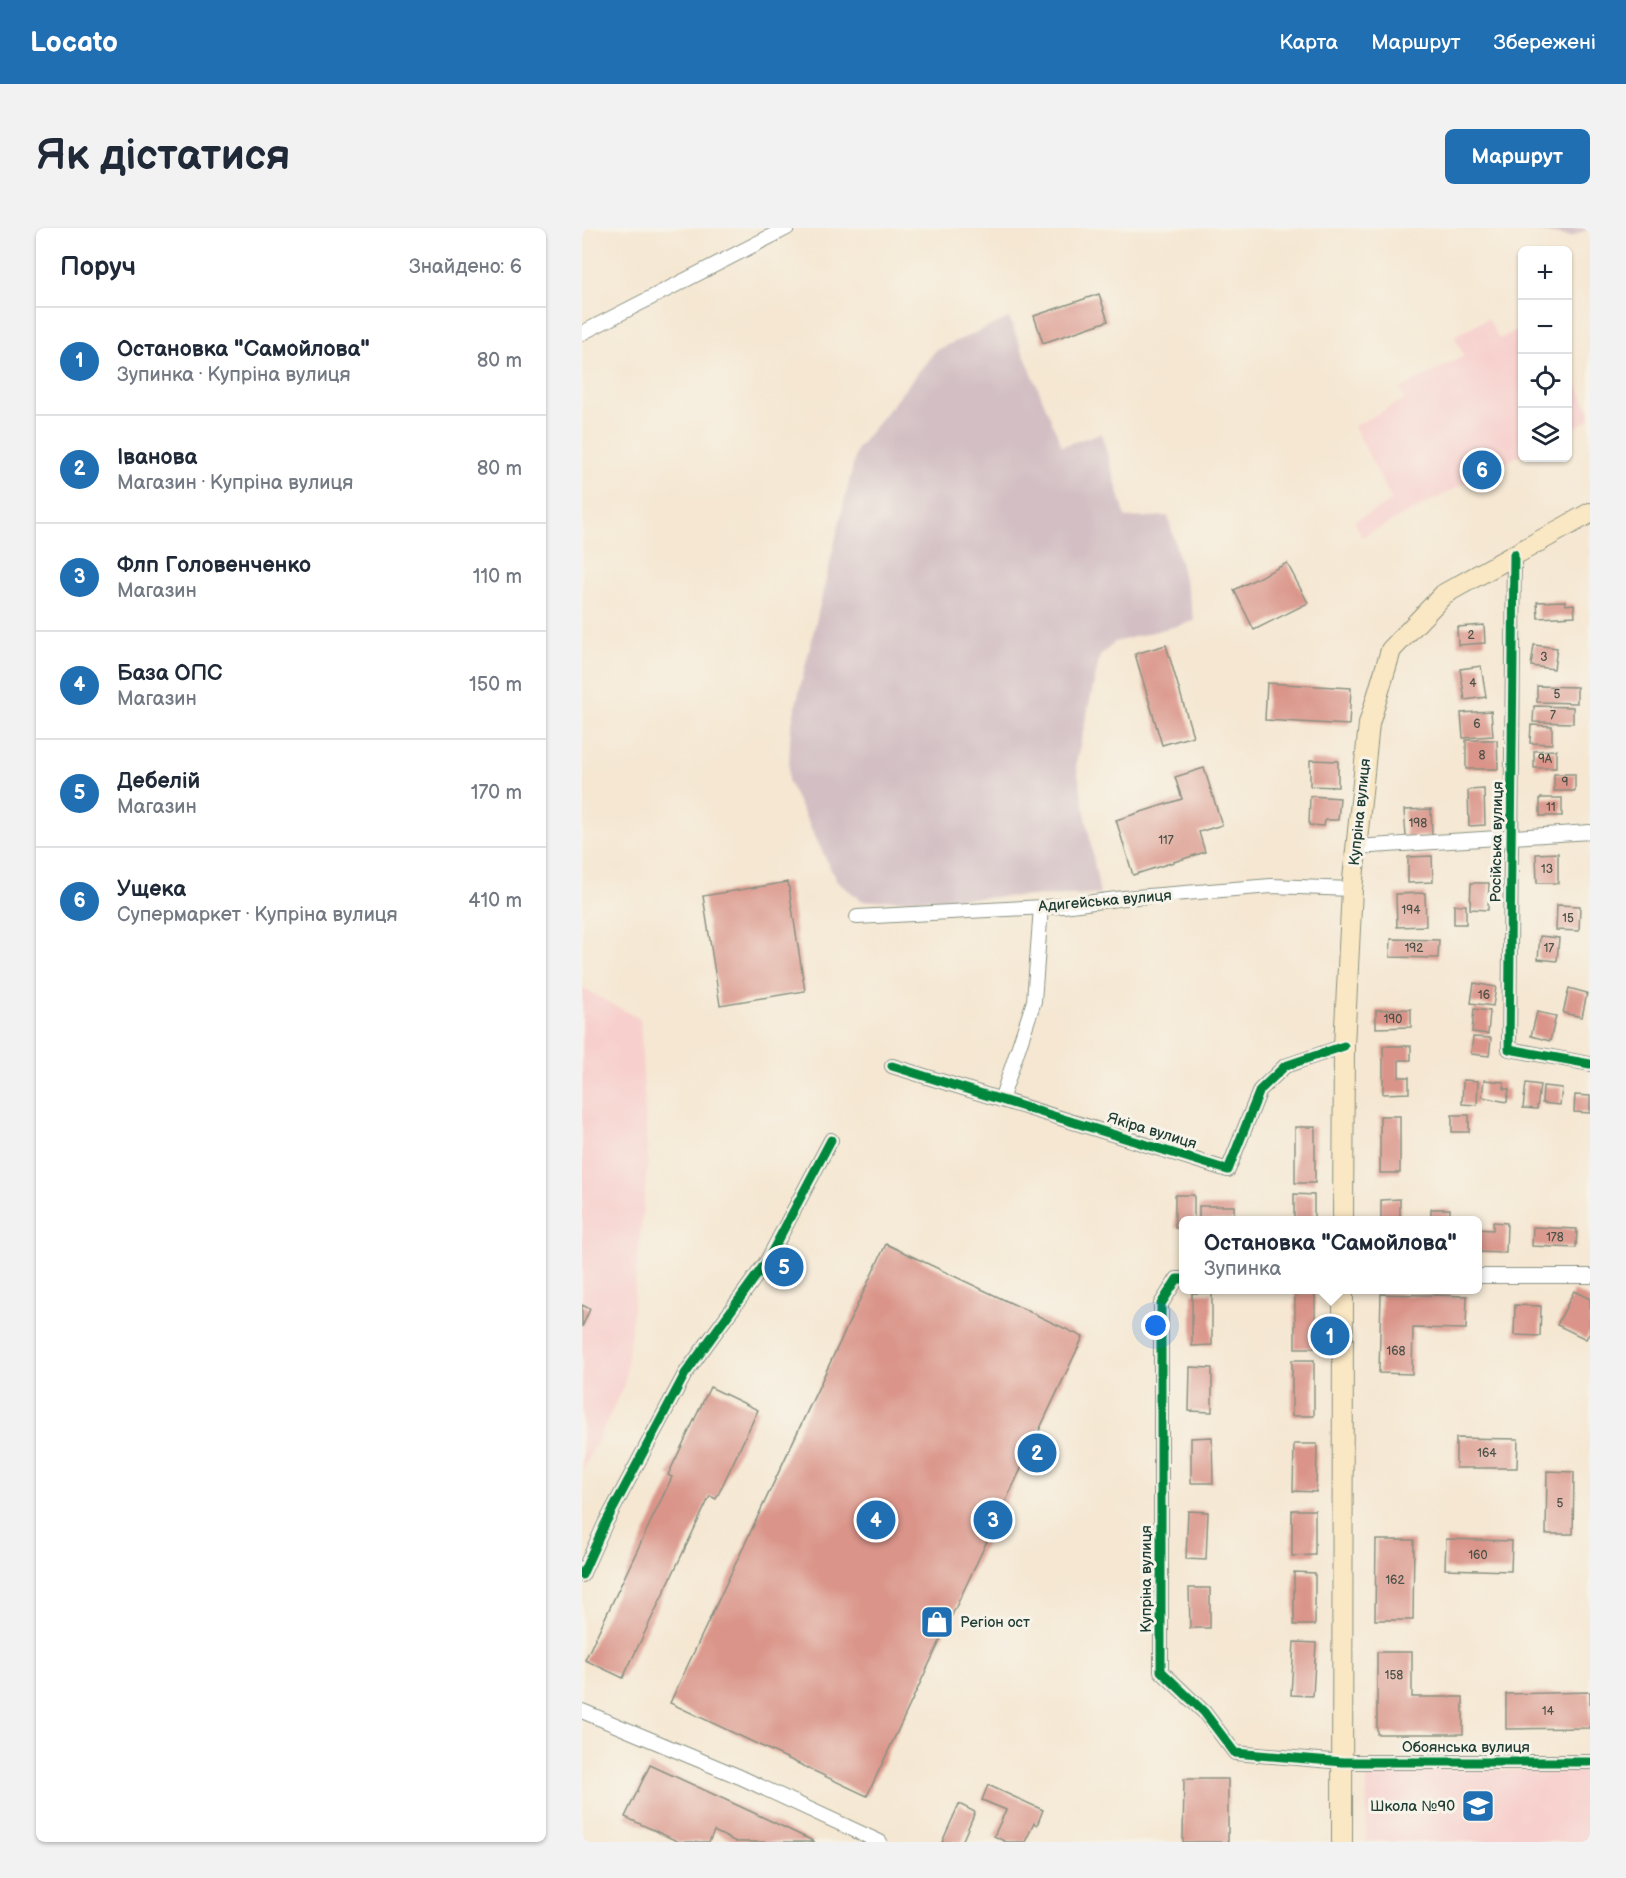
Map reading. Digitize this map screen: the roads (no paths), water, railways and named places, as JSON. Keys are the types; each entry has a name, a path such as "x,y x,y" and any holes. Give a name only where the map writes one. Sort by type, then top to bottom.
{"main road":[{"name":"Купріна вулиця","path":"1343,1216 1344,1046 1352,889 1370,724 1391,650 1444,594 1590,513"},
{"path":"1342,1842 1343,1294"}],"street":[{"path":"582,333 787,228"},
{"name":"Російська вулиця","path":"1515,554 1509,1049 1590,1064"},
{"path":"1356,847 1590,832"},
{"name":"Адигейська вулиця","path":"858,917 1041,907 1271,886 1352,889"},
{"path":"1001,1100 1034,1001 1041,907"},
{"name":"Якіра вулиця","path":"892,1066 1228,1170 1260,1090 1285,1066 1344,1046"},
{"path":"582,1575 605,1524 686,1374 767,1262 831,1140"},
{"path":"1482,1276 1590,1276"},
{"name":"Купріна вулиця","path":"1179,1279 1161,1304 1161,1671 1204,1712 1235,1752 1343,1762"},
{"path":"582,1711 740,1778 880,1842"},
{"name":"Обоянська вулиця","path":"1343,1762 1590,1762"}],"place":[{"name":"Ущека","path":"1482,470"},
{"name":"Дебелій","path":"784,1267"},
{"name":"Остановка \"Самойлова\"","path":"1330,1336"},
{"name":"Іванова","path":"1037,1453"},
{"name":"База ОПС","path":"876,1520"},
{"name":"Флп Головенченко","path":"993,1520"},
{"name":"Регіон ост","path":"937,1622"},
{"name":"Школа №90","path":"1478,1806"}]}
